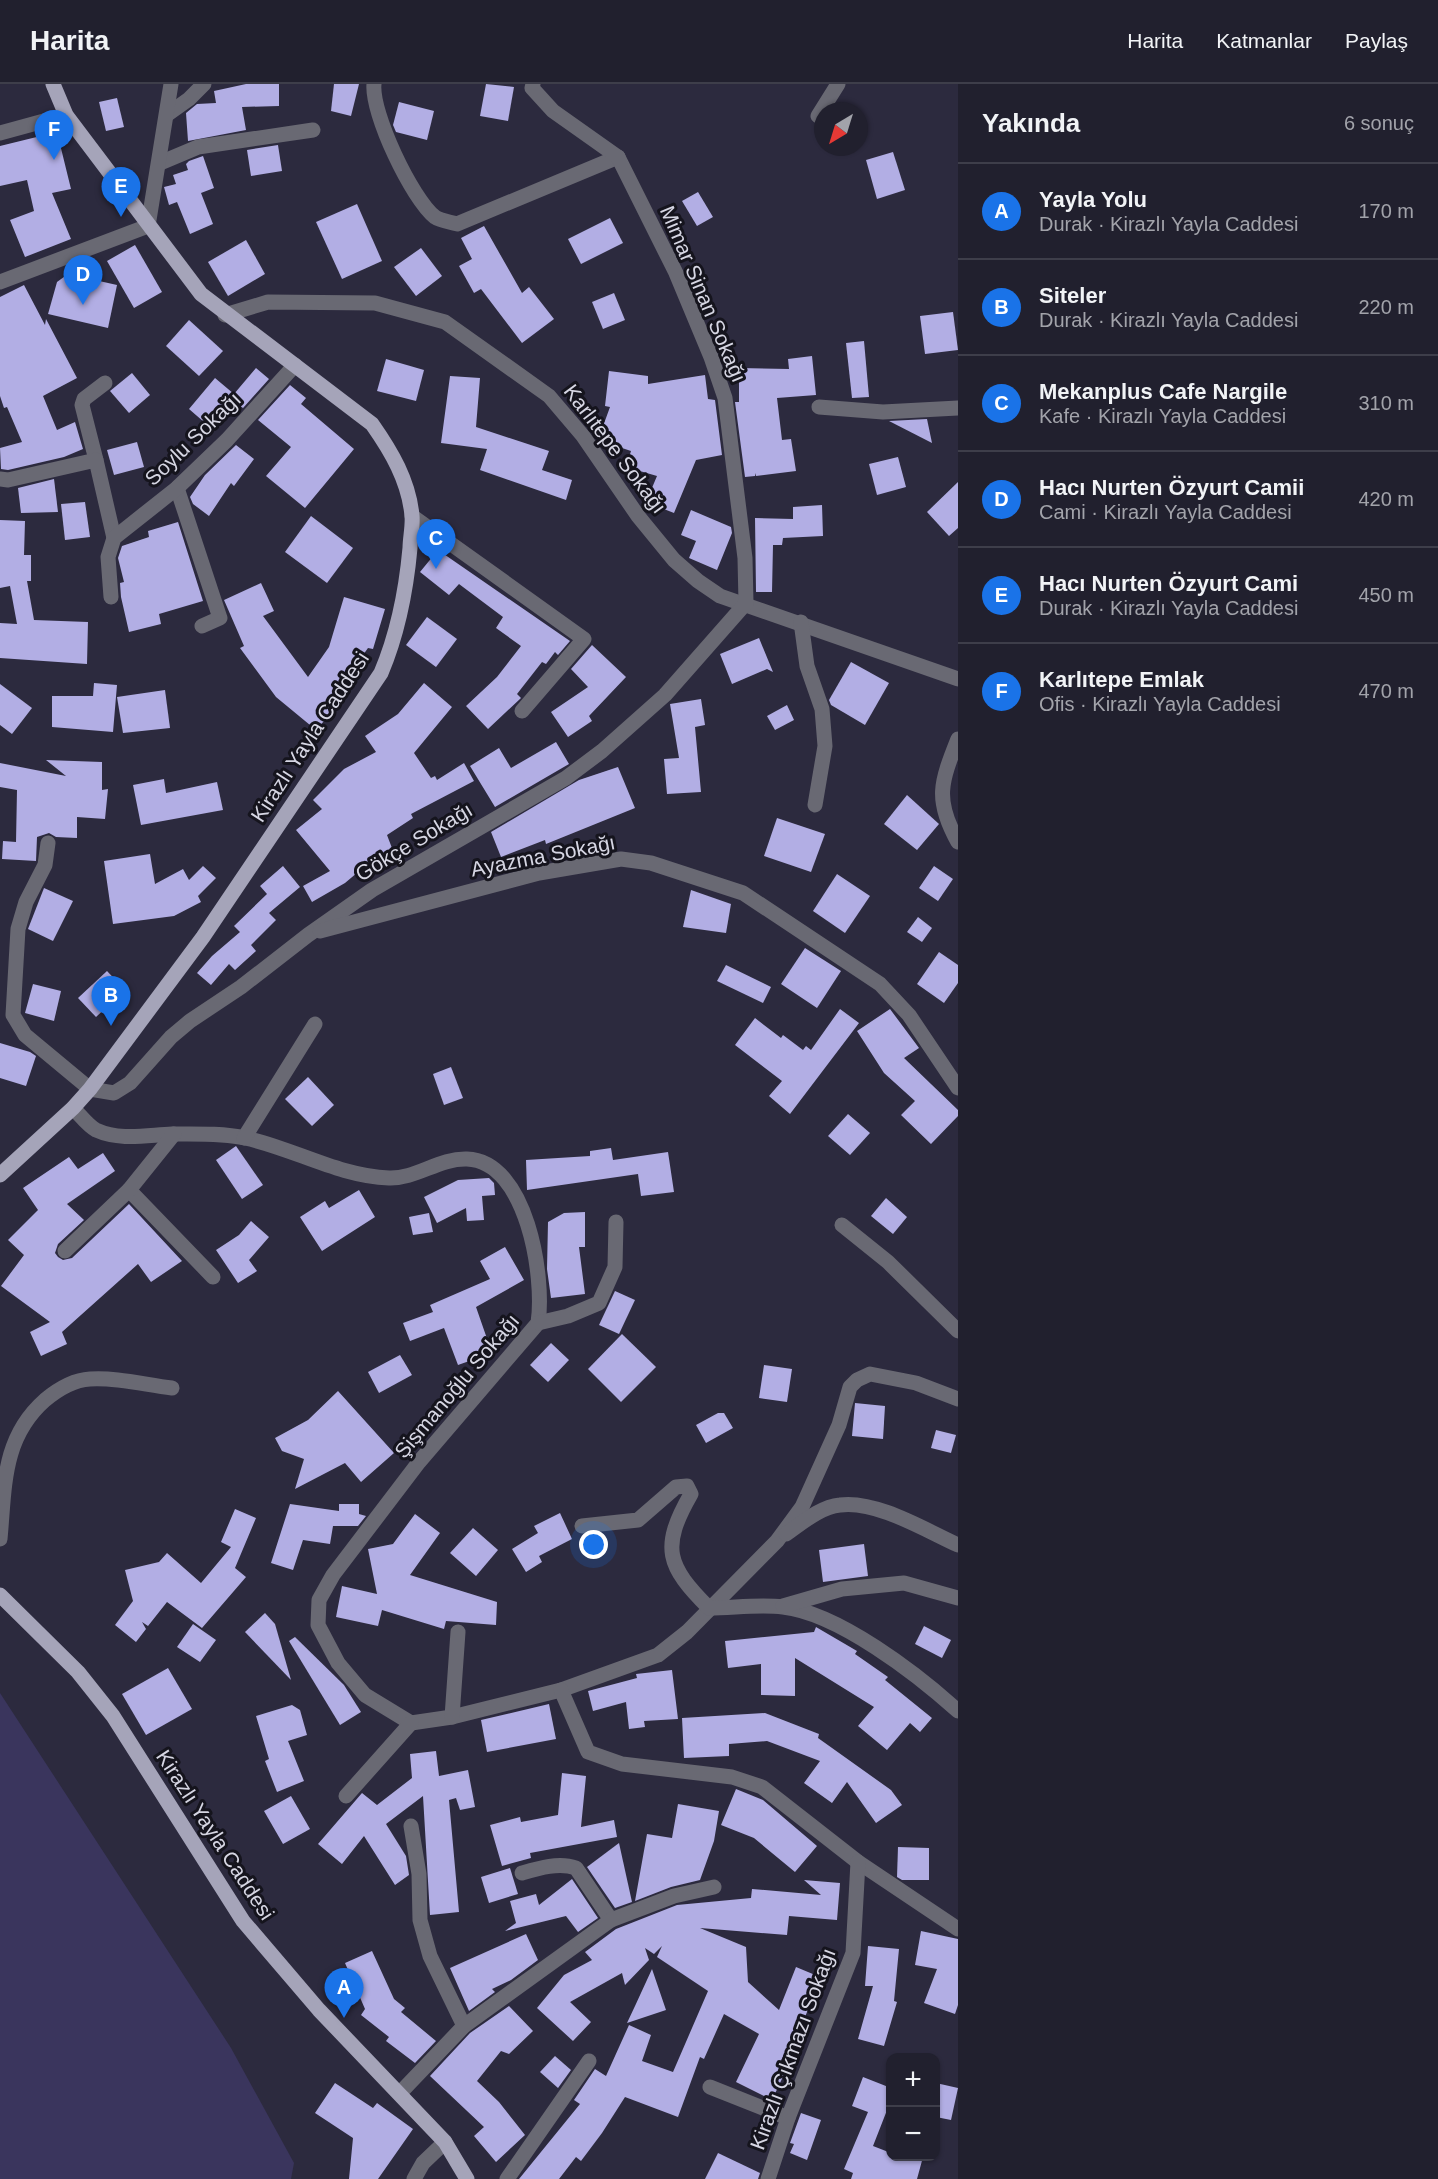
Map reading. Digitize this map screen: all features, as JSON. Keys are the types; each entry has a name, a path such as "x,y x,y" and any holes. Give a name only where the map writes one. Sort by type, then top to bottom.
{"main road":[{"name":"Kirazlı Yayla Caddesi","path":"0,1175 73,1108 90,1089 202,937 381,673 396,637 407,572 412,516 405,482 390,450 372,424 225,315 201,294 66,115 53,84"},
{"name":"Kirazlı Yayla Caddesi","path":"0,1595 78,1672 113,1716 243,1921 319,2010 445,2142 467,2179"}],"street":[{"path":"0,282 148,226 168,114 171,84"},
{"path":"168,114 189,99 204,84"},
{"path":"374,84 373,95 379,116 411,189 436,218 457,224 618,157"},
{"name":"Mimar Sinan Sokağı","path":"533,84 532,88 553,111 618,157 676,273 711,357 725,398 745,558 746,603"},
{"path":"827,102 838,84"},
{"path":"0,133 66,115"},
{"path":"160,163 198,147 313,130"},
{"name":"Karlıtepe Sokağı","path":"225,315 268,302 375,303 445,322 549,396 583,436 638,516 674,560 698,581 720,596 801,622 958,679"},
{"name":"Soylu Sokağı","path":"114,538 177,488 227,440 295,365"},
{"path":"105,383 84,399 82,405 114,538 109,546 108,556 111,597"},
{"path":"819,407 883,412 958,408"},
{"path":"0,479 8,480 96,460"},
{"path":"177,488 220,618 202,627"},
{"path":"412,516 584,639 522,711"},
{"name":"Gökçe Sokağı","path":"90,1089 114,1093 130,1083 171,1037 190,1021 242,987 308,935 372,890 566,778 593,758 665,695 746,603"},
{"path":"801,622 807,666 822,709 825,746 815,805"},
{"path":"958,739 943,778 941,796 958,842"},
{"path":"48,843 45,865 26,902 18,929 13,1015 25,1035 90,1089"},
{"name":"Ayazma Sokağı","path":"308,935 539,873 621,859 651,863 743,892 880,984 909,1015 952,1072 958,1088"},
{"path":"244,1138 315,1024"},
{"name":"Şişmanoğlu Sokağı","path":"73,1108 94,1129 113,1136 174,1134 244,1138 342,1170 389,1178 410,1176 440,1163 466,1159 482,1161 494,1169 514,1191 537,1257 541,1304 538,1323 419,1462 333,1575 319,1600 318,1624 338,1663 365,1695 411,1724"},
{"path":"65,1251 129,1190 174,1134"},
{"path":"129,1190 213,1277"},
{"path":"538,1323 567,1316 599,1303 615,1268 616,1222"},
{"path":"842,1225 888,1262 958,1331"},
{"path":"346,1796 411,1724 452,1717 561,1690 658,1655 687,1632 777,1541 802,1507 839,1425 850,1387 857,1380 870,1374 916,1383 958,1399"},
{"path":"0,1539 8,1461 15,1437 30,1414 58,1389 89,1379 172,1388"},
{"path":"582,1526 638,1520 676,1486 687,1486 691,1494 678,1516 671,1544 675,1568 683,1582 710,1608 783,1606 842,1588 904,1584 958,1598"},
{"path":"777,1541 813,1515 838,1505 867,1505 958,1545"},
{"path":"783,1606 832,1623 930,1686 958,1711"},
{"path":"452,1717 458,1632"},
{"path":"561,1690 588,1752 622,1764 732,1777 762,1787 858,1862 958,1929"},
{"path":"411,1826 419,1874 420,1920 430,1956 464,2026"},
{"name":"Kirazlı Çıkmazı Sokağı","path":"768,2179 788,2118 853,1953 858,1862"},
{"path":"522,1873 546,1867 576,1868 611,1920"},
{"path":"400,2093 464,2026 611,1920 674,1896 714,1887"},
{"path":"507,2179 589,2061"},
{"path":"710,2087 788,2118"},
{"path":"414,2179 423,2163 445,2142"}],"shaded area":[{"path":"0,1693 231,2048 294,2163 291,2179 0,2179"}],"building":[{"path":"246,84 279,84 279,106 242,107 246,130 188,141 186,113 197,104 216,103 214,91"},
{"path":"334,84 359,84 351,116 331,111"},
{"path":"486,84 514,87 508,121 480,116"},
{"path":"117,98 124,127 106,131 99,102"},
{"path":"399,102 434,111 427,140 396,132 393,125"},
{"path":"57,132 71,189 52,193 71,239 25,257 10,220 34,211 27,180 0,186 0,146"},
{"path":"278,145 282,171 251,176 247,150"},
{"path":"893,152 905,190 877,199 866,160"},
{"path":"203,156 214,188 201,193 213,224 190,234 177,202 169,205 164,187 176,184 173,175 188,170 186,164 189,161"},
{"path":"698,192 713,217 697,226 682,201"},
{"path":"357,204 382,261 342,279 316,222"},
{"path":"610,218 623,243 581,264 568,239"},
{"path":"484,226 522,293 529,287 554,319 522,343 481,289 474,293 459,266 472,259 461,238"},
{"path":"246,240 265,274 228,296 208,262"},
{"path":"135,245 162,292 134,308 107,261"},
{"path":"421,248 442,276 416,296 394,267"},
{"path":"68,274 117,285 108,328 48,314 57,282"},
{"path":"24,285 45,325 46,319 77,378 43,396 57,430 75,422 83,449 64,457 8,470 1,469 0,448 22,442 0,396 0,297"},
{"path":"614,293 625,320 603,329 592,302"},
{"path":"953,312 958,350 925,354 920,316"},
{"path":"189,320 223,351 199,376 166,346"},
{"path":"864,341 869,397 852,398 846,343"},
{"path":"812,356 816,395 777,398 782,440 791,439 796,471 756,476 756,473 755,476 745,477 735,402 739,402 739,368 789,369 788,359"},
{"path":"386,359 424,370 416,401 377,391"},
{"path":"256,368 269,379 243,408 235,402 212,429 189,409 215,378 234,394"},
{"path":"609,371 648,376 648,384 705,375 708,399 715,400 722,455 696,460 674,513 646,502 657,476 626,467 631,451 598,440 610,407 605,406"},
{"path":"132,373 150,395 129,413 110,391"},
{"path":"450,376 480,378 476,427 549,451 542,470 572,480 566,500 480,470 487,449 441,443"},
{"path":"290,385 306,398 301,404 354,449 305,508 266,476 291,447 258,420"},
{"path":"927,419 932,443 889,421"},
{"path":"137,442 144,467 114,475 107,450"},
{"path":"236,445 254,459 234,486 231,483 209,516 193,504 190,497 205,475"},
{"path":"898,457 906,487 877,495 869,464"},
{"path":"54,479 58,512 21,513 18,488"},
{"path":"958,482 958,528 949,536 927,512"},
{"path":"85,502 90,537 65,540 61,504"},
{"path":"822,505 823,536 783,538 782,545 773,545 772,592 756,592 755,518 793,519 793,507"},
{"path":"691,510 731,527 732,533 717,570 689,558 696,541 681,535"},
{"path":"311,516 353,548 327,583 285,552"},
{"path":"0,520 25,521 24,555 31,555 31,581 27,581 34,620 88,622 87,664 0,658 0,623 17,624 10,586 0,588"},
{"path":"178,522 203,601 159,614 161,624 129,632 121,597 120,583 124,582 118,558 122,546 149,537 148,531"},
{"path":"438,550 570,641 558,655 555,652 546,664 542,662 517,694 521,698 488,729 466,706 497,677 521,646 496,628 503,617 459,584 449,595 420,572"},
{"path":"261,583 274,611 263,616 308,677 329,647 344,597 385,609 373,649 368,648 333,697 340,703 316,730 276,697 240,648 244,646 224,600"},
{"path":"427,617 457,639 436,667 406,645"},
{"path":"759,638 773,672 767,669 732,684 720,654"},
{"path":"592,645 626,677 589,716 592,721 568,737 551,712 588,687 571,669"},
{"path":"851,662 889,683 865,725 831,705 829,700"},
{"path":"94,683 117,685 113,732 52,727 52,696 93,696"},
{"path":"424,683 452,707 414,753 431,778 435,776 437,780 464,763 474,781 411,814 413,818 387,835 395,856 364,867 345,883 312,902 303,886 330,871 296,830 322,809 313,800 344,769 376,752 365,736 398,714"},
{"path":"0,684 32,708 12,734 0,725"},
{"path":"165,690 170,728 123,733 117,697"},
{"path":"701,699 705,725 695,727 701,792 667,794 664,759 679,758 670,704"},
{"path":"787,705 794,720 775,730 767,716"},
{"path":"556,742 569,764 495,807 470,766 499,748 511,768"},
{"path":"46,760 102,762 102,790 108,789 105,819 77,817 77,838 56,837 49,833 37,837 36,861 2,859 3,841 16,842 17,790 0,787 0,763 66,776"},
{"path":"618,767 635,808 546,844 545,840 501,857 491,832 579,780"},
{"path":"164,779 166,793 217,782 223,810 141,825 133,785"},
{"path":"907,795 939,824 917,850 884,824"},
{"path":"777,818 825,834 811,872 764,856"},
{"path":"150,854 155,884 183,869 189,880 203,866 216,878 198,896 201,902 174,916 113,924 104,861"},
{"path":"283,866 300,887 269,913 276,920 251,945 256,951 235,970 229,964 211,985 197,973 212,956 240,932 234,926 267,894 260,886"},
{"path":"934,866 953,879 938,901 919,888"},
{"path":"837,874 870,896 845,933 813,911"},
{"path":"44,888 73,901 53,941 28,929"},
{"path":"691,890 731,904 726,933 683,927"},
{"path":"918,917 932,928 922,942 907,932"},
{"path":"805,948 841,971 817,1008 781,984"},
{"path":"939,952 958,965 958,983 944,1003 917,984"},
{"path":"726,965 771,987 763,1003 717,981"},
{"path":"107,971 125,990 96,1017 78,998"},
{"path":"33,984 61,991 54,1021 25,1013"},
{"path":"840,1009 859,1023 790,1114 769,1096 782,1081 735,1045 755,1018 781,1038 783,1035 803,1050 806,1046 811,1050"},
{"path":"890,1009 919,1048 904,1058 958,1110 958,1116 931,1144 901,1115 915,1101 884,1073 857,1031"},
{"path":"0,1043 36,1056 26,1086 0,1078"},
{"path":"451,1067 463,1098 444,1105 433,1074"},
{"path":"308,1077 334,1105 312,1126 285,1099"},
{"path":"848,1114 870,1133 850,1155 828,1136"},
{"path":"236,1146 263,1185 242,1199 216,1160"},
{"path":"611,1148 613,1160 668,1152 674,1192 641,1196 638,1174 527,1190 526,1160 590,1156 590,1151"},
{"path":"103,1153 115,1171 67,1204 84,1220 58,1244 55,1253 63,1260 72,1258 129,1204 182,1261 151,1282 138,1264 62,1332 67,1344 41,1356 30,1332 50,1322 1,1286 24,1255 8,1240 38,1210 23,1188 69,1157 78,1169"},
{"path":"489,1178 494,1183 495,1195 482,1196 484,1220 467,1221 466,1208 437,1223 424,1197 458,1180"},
{"path":"359,1190 375,1217 322,1251 300,1217 325,1201 329,1208"},
{"path":"886,1198 907,1217 893,1234 871,1216"},
{"path":"585,1212 585,1247 579,1247 585,1294 551,1298 547,1269 548,1222 564,1213"},
{"path":"429,1213 433,1232 413,1235 409,1217"},
{"path":"251,1221 269,1237 249,1260 257,1271 238,1283 216,1250 239,1235"},
{"path":"505,1247 524,1280 476,1307 492,1353 458,1365 444,1328 410,1341 403,1323 433,1312 430,1305 490,1279 480,1261"},
{"path":"615,1291 635,1300 619,1334 599,1325"},
{"path":"622,1334 656,1367 621,1402 588,1369"},
{"path":"551,1343 569,1360 548,1382 530,1365"},
{"path":"400,1355 412,1375 379,1393 368,1372"},
{"path":"764,1365 792,1369 787,1402 759,1398"},
{"path":"338,1391 394,1453 361,1482 345,1463 295,1489 304,1459 282,1451 275,1438 308,1420"},
{"path":"855,1403 885,1406 883,1439 852,1436"},
{"path":"718,1413 724,1413 733,1428 706,1443 696,1425"},
{"path":"936,1430 956,1435 951,1453 931,1448"},
{"path":"290,1504 339,1511 339,1504 359,1504 359,1514 366,1516 358,1526 333,1526 330,1544 303,1540 293,1570 271,1563"},
{"path":"235,1509 256,1518 235,1568 246,1577 202,1628 167,1602 148,1626 142,1622 146,1629 136,1642 115,1625 133,1601 125,1570 159,1562 167,1553 201,1583 231,1547 221,1542"},
{"path":"560,1513 572,1539 539,1556 542,1562 526,1572 512,1549 538,1533 534,1526"},
{"path":"415,1514 440,1533 410,1575 497,1602 496,1625 446,1621 444,1629 382,1610 378,1626 336,1617 342,1586 377,1594 368,1549 393,1544"},
{"path":"473,1528 498,1550 476,1576 450,1553"},
{"path":"864,1544 868,1576 823,1582 819,1550"},
{"path":"265,1613 275,1624 291,1680 245,1632"},
{"path":"193,1624 216,1640 200,1662 177,1647"},
{"path":"924,1626 951,1640 942,1658 915,1644"},
{"path":"816,1627 857,1651 855,1654 888,1677 885,1680 932,1718 920,1732 910,1723 887,1750 858,1726 874,1707 795,1658 795,1696 761,1695 761,1664 728,1668 725,1641 814,1632"},
{"path":"295,1637 344,1685 361,1712 340,1725 289,1641"},
{"path":"168,1668 192,1709 146,1735 122,1694"},
{"path":"672,1670 678,1719 644,1721 645,1727 629,1729 626,1702 593,1711 588,1691 637,1678 636,1674"},
{"path":"549,1704 556,1739 487,1752 481,1720"},
{"path":"292,1705 300,1710 307,1735 288,1741 304,1781 277,1792 265,1761 269,1759 256,1716"},
{"path":"765,1713 819,1734 818,1738 891,1790 902,1805 876,1823 847,1782 832,1803 804,1783 820,1761 767,1741 729,1744 729,1756 684,1758 682,1718"},
{"path":"436,1751 439,1776 468,1770 475,1807 460,1810 456,1798 449,1800 459,1912 430,1915 423,1796 386,1824 406,1856 409,1875 395,1885 364,1836 342,1864 318,1844 362,1793 377,1805 412,1778 410,1754"},
{"path":"562,1773 586,1776 581,1827 614,1820 617,1837 530,1853 531,1858 502,1866 490,1825 520,1817 521,1822 558,1815"},
{"path":"736,1789 763,1800 817,1846 795,1872 754,1838 721,1825"},
{"path":"291,1796 310,1829 283,1844 264,1811"},
{"path":"678,1804 719,1811 714,1841 700,1880 671,1887 635,1901 647,1834 672,1838"},
{"path":"619,1843 632,1902 615,1908 587,1867"},
{"path":"898,1847 929,1848 929,1880 902,1880 897,1877"},
{"path":"510,1868 518,1894 489,1903 481,1877"},
{"path":"572,1879 598,1918 578,1932 566,1916 505,1931 516,1923 510,1901 536,1894 539,1905"},
{"path":"804,1880 840,1883 837,1920 789,1916 787,1935 700,1928 746,1947 748,1982 779,2010 796,1967 820,1977 804,2020 780,2062 788,2066 772,2100 736,2082 759,2034 724,2014 704,2059 700,2057 678,2117 625,2097 581,2161 576,2157 559,2179 519,2179 580,2104 574,2100 595,2069 606,2076 629,2025 651,2035 642,2061 673,2072 708,1991 657,1957 662,1946 654,1954 645,1948 649,1960 625,1985 622,1973 570,2002 591,2022 573,2041 537,2008 564,1975 592,1960 585,1952 616,1929 677,1905 751,1898 752,1889 821,1895"},
{"path":"921,1931 958,1939 958,2005 955,2014 924,2003 937,1969 915,1965"},
{"path":"526,1934 538,1960 511,1980 492,1989 495,1992 469,2011 450,1968"},
{"path":"868,1946 899,1949 894,2001 897,2002 884,2046 858,2039 873,1986 865,1986"},
{"path":"372,1951 394,1999 405,2008 401,2012 436,2041 415,2063 386,2041 389,2037 361,2015 365,2009 345,1963"},
{"path":"652,1969 666,2010 627,2023 635,2006"},
{"path":"509,2006 533,2031 509,2054 501,2051 477,2081 499,2102 525,2135 496,2162 474,2136 484,2127 430,2076 470,2033"},
{"path":"555,2056 571,2070 558,2088 540,2072"},
{"path":"863,2077 886,2086 886,2113 873,2146 886,2151 886,2161 922,2161 917,2179 851,2179 853,2173 844,2169 868,2112 852,2106"},
{"path":"335,2083 373,2108 377,2103 413,2129 378,2179 349,2179 353,2138 315,2113"},
{"path":"940,2084 958,2088 951,2120 940,2118"},
{"path":"801,2113 821,2120 807,2160 790,2153 794,2144 790,2143"},
{"path":"718,2153 760,2173 758,2179 705,2179"}],"place":[{"name":"Karlıtepe Emlak","path":"54,160"},
{"name":"Hacı Nurten Özyurt Cami","path":"121,217"},
{"name":"Hacı Nurten Özyurt Camii","path":"83,305"},
{"name":"Mekanplus Cafe Nargile","path":"436,569"},
{"name":"Siteler","path":"111,1026"},
{"name":"Yayla Yolu","path":"344,2018"}]}
